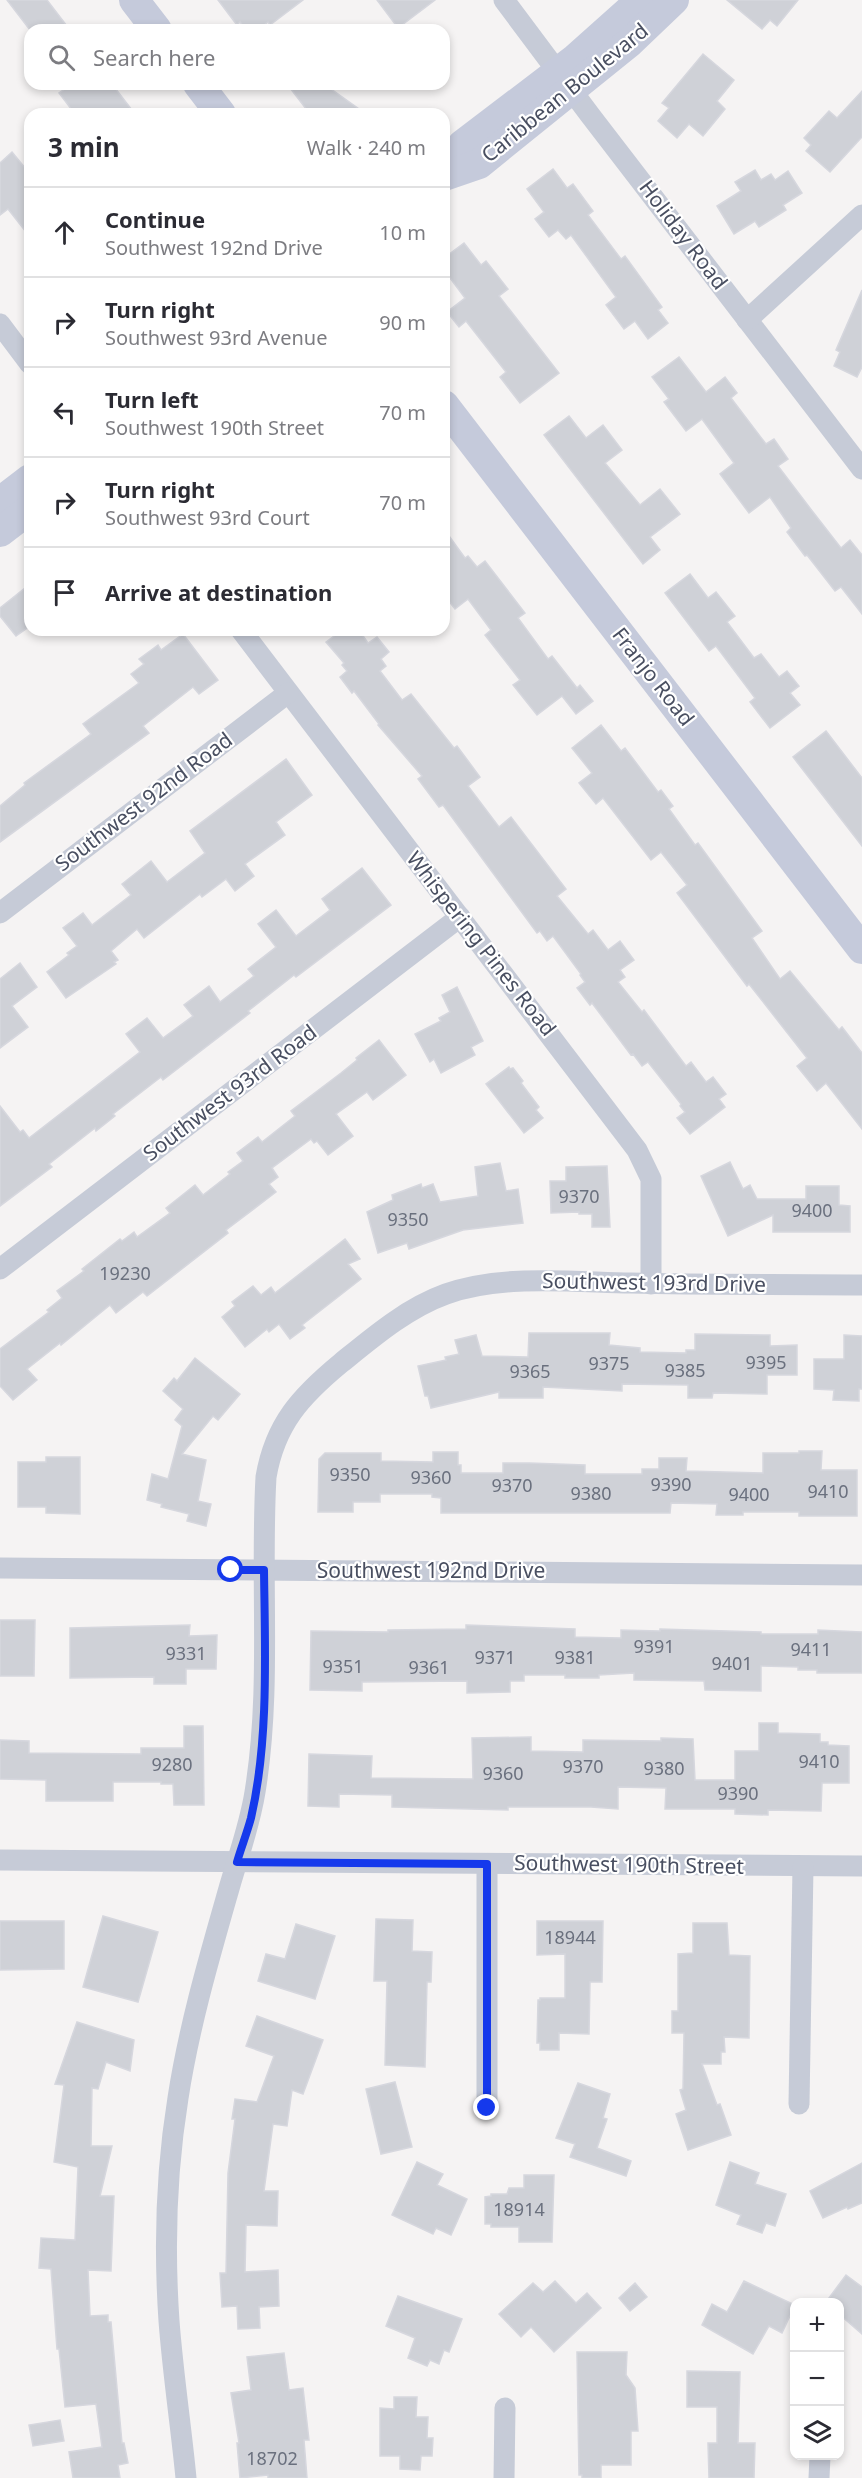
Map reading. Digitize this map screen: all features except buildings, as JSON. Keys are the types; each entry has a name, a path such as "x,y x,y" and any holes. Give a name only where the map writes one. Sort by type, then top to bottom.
{"street":[{"path":"134,0 152,24"},
{"name":"Holiday Road","path":"504,0 862,469"},
{"name":"Caribbean Boulevard","path":"450,174 479,164 565,81 641,0"},
{"name":"Caribbean Boulevard","path":"565,81 630,42 674,0"},
{"path":"203,90 216,108"},
{"path":"747,320 862,215"},
{"path":"0,324 24,356"},
{"name":"Franjo Road","path":"450,413 862,949"},
{"path":"0,502 24,484"},
{"path":"0,532 24,514"},
{"name":"Whispering Pines Road","path":"245,636 622,1128 645,1163 651,1179 652,1191 651,1284"},
{"name":"Southwest 92nd Road","path":"0,913 288,693"},
{"name":"Southwest 93rd Road","path":"0,1269 460,917"},
{"name":"Southwest 193rd Drive","path":"186,2478 169,2319 166,2227 169,2170 178,2098 192,2029 250,1820 259,1763 264,1675 266,1477 270,1457 289,1415 308,1392 378,1334 425,1303 448,1293 493,1283 862,1285"},
{"name":"Southwest 192nd Drive","path":"0,1568 862,1575"},
{"name":"Southwest 190th Street","path":"0,1860 862,1866"},
{"path":"487,1864 487,2108"},
{"path":"799,2104 803,1867"},
{"path":"504,2478 505,2408"},
{"path":"819,2478 820,2460"}],"route":[{"path":"231,1570 264,1570 265,1610 262,1733 259,1763 250,1820 237,1862 487,1864 487,2108"}]}
